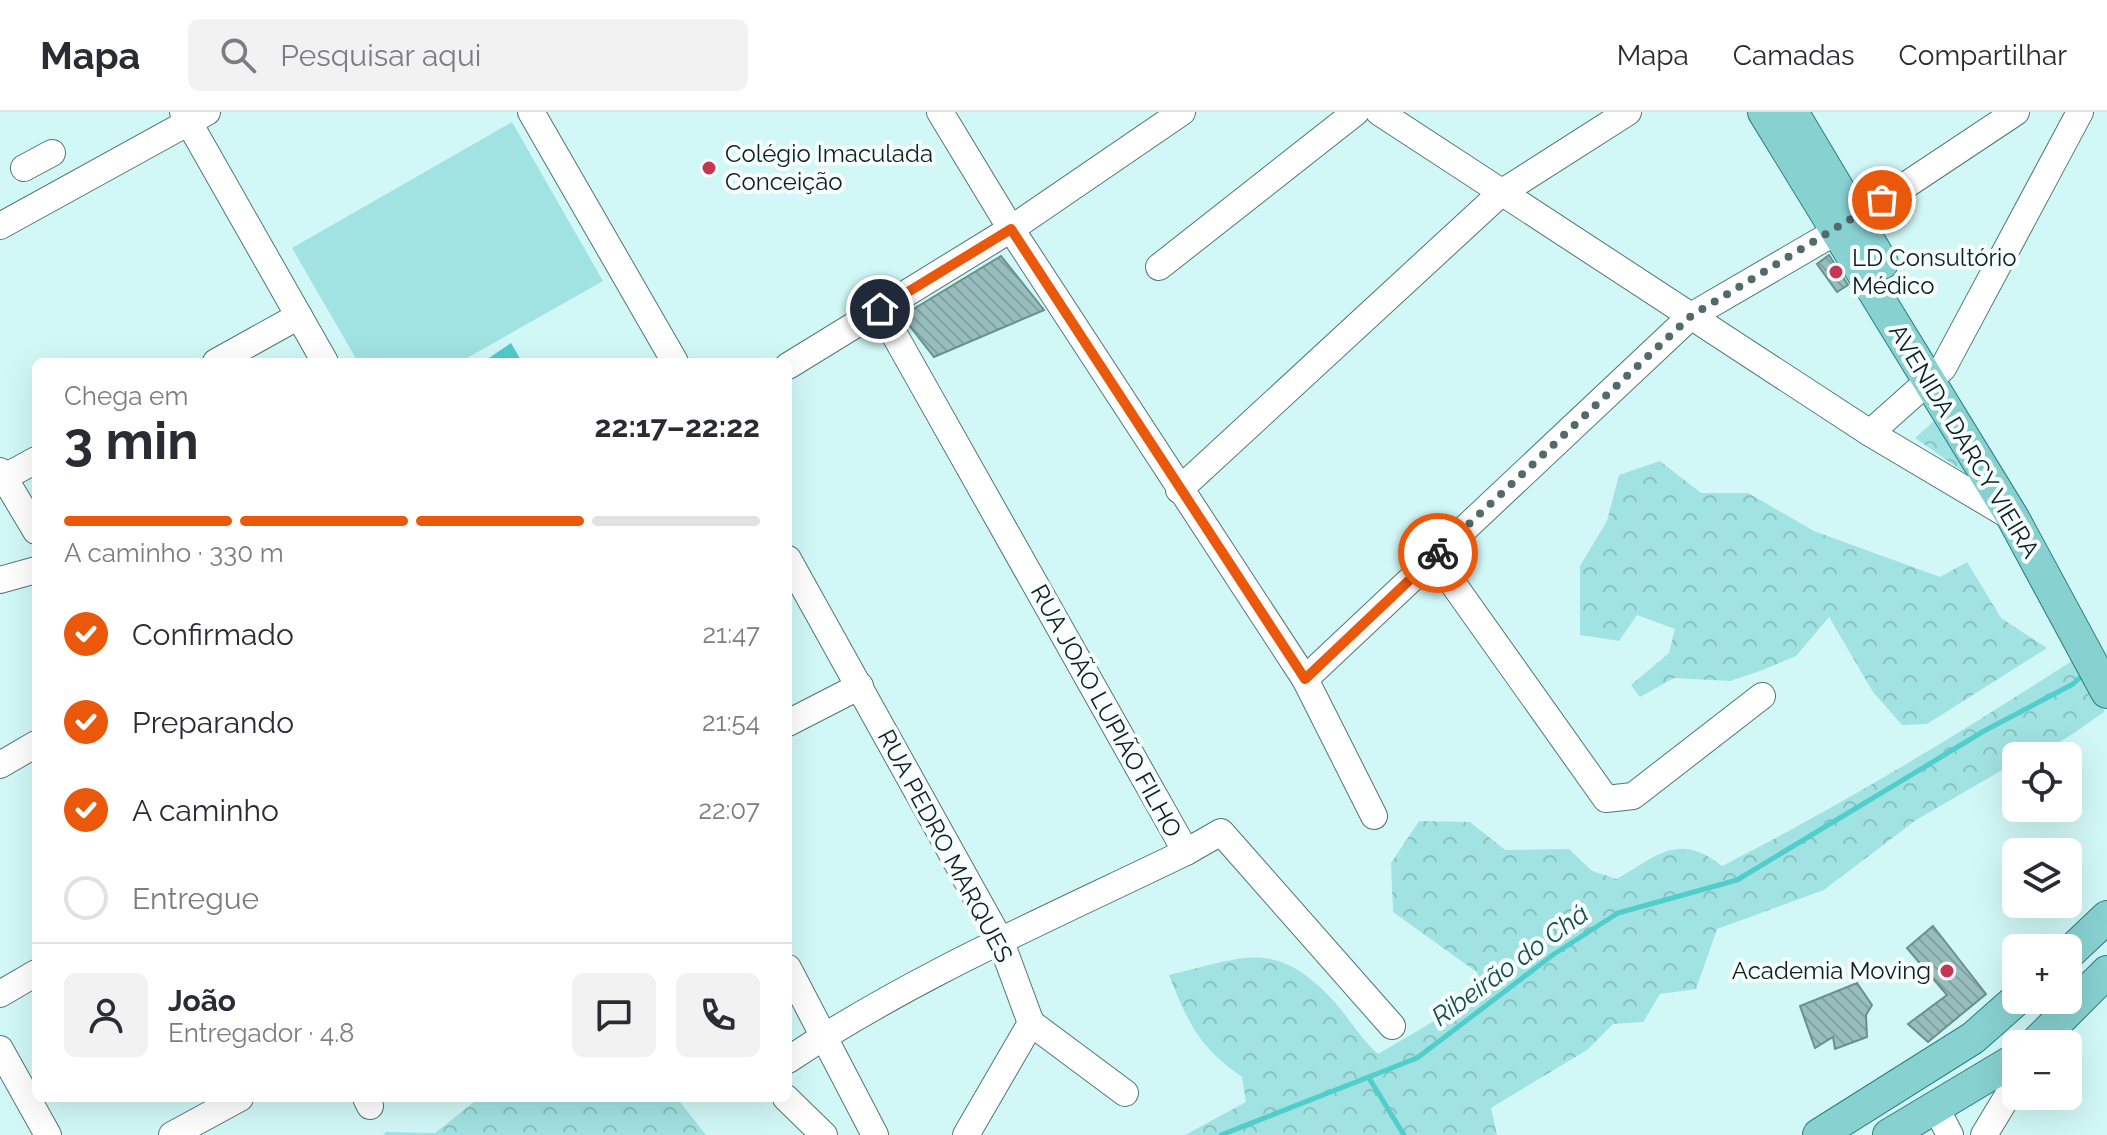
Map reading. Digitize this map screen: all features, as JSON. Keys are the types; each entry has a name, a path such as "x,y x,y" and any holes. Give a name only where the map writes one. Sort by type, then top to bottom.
{"main road":[{"name":"AVENIDA DARCY VIEIRA","path":"1764,112 1846,224 1937,374 2078,627 2107,692"},
{"name":"AVENIDA DARCY VIEIRA","path":"1792,112 1846,224"},
{"name":"AVENIDA DARCY VIEIRA","path":"1937,374 2013,518 2078,627 2107,659"},
{"path":"2082,941 2107,917"},
{"path":"2052,1030 2107,972"},
{"path":"1819,1135 1973,1038 2002,1012"},
{"path":"1889,1135 2002,1067"}],"street":[{"path":"531,112 673,358"},
{"path":"940,112 1011,229 1179,490 1305,679 1374,816"},
{"path":"792,364 1011,229 1182,112"},
{"path":"1159,267 1356,112"},
{"path":"1379,112 1870,433 2013,518"},
{"path":"1179,490 1501,193 1628,112"},
{"path":"1305,679 1691,316 1846,224 2016,112"},
{"path":"1870,433 1937,374 2080,112"},
{"path":"0,226 193,115 323,358"},
{"path":"24,168 52,153"},
{"name":"RUA JOÃO LUPIÃO FILHO","path":"880,309 1186,852 1221,832 1392,1026"},
{"path":"223,358 299,316"},
{"path":"32,462 2,475 32,524"},
{"path":"1434,557 1606,799 1633,796 1762,696"},
{"name":"RUA PEDRO MARQUES","path":"792,566 1001,942 1031,1023"},
{"path":"0,581 32,571"},
{"path":"0,581 32,590"},
{"path":"792,721 860,686"},
{"path":"0,765 32,746"},
{"path":"792,1057 825,1035 1001,942 1186,852"},
{"path":"0,994 32,975"},
{"path":"792,975 875,1135"},
{"path":"966,1135 1031,1023 1125,1093"},
{"path":"0,1049 48,1135"},
{"path":"172,1135 233,1102"},
{"path":"790,1102 824,1135"},
{"path":"1984,1135 2002,1105"},
{"path":"1935,1106 1950,1135"}],"green space":[{"path":"512,122 603,281 467,358 356,358 292,248"},
{"path":"1935,420 1968,475 1915,438"},
{"path":"1660,461 1701,493 1748,493 1814,531 1940,577 1967,562 2001,618 2047,648 1927,724 1902,725 1873,692 1829,617 1796,656 1730,681 1674,678 1640,697 1631,685 1669,653 1675,629 1637,615 1619,641 1580,635 1580,566 1607,521 1619,475"},
{"path":"2075,659 2101,691 2104,712 2059,742 2002,742 2002,770 1916,820 1824,890 1717,929 1696,989 1660,994 1643,1022 1613,1024 1587,1050 1491,1108 1497,1135 1185,1135 1246,1102 1242,1077 1215,1055 1196,1033 1169,975 1237,959 1274,960 1292,966 1331,998 1378,1054 1448,1013 1478,973 1393,912 1391,863 1419,821 1470,822 1505,850 1569,849 1592,871 1617,879 1657,855 1681,849 1693,850 1722,866 1812,818"},
{"path":"474,1102 680,1102 706,1135 383,1135 386,1132 435,1133"}],"shaded area":[{"path":"511,343 520,358 489,358"}],"building":[{"name":"LD Consultório Médico","path":"1829,255 1848,285 1837,292 1817,264"},
{"path":"1001,256 1044,310 934,357 902,316"},
{"name":"Academia Moving","path":"1933,926 1986,994 1928,1042 1908,1024 1947,995 1907,948"},
{"path":"1857,983 1872,1005 1866,1015 1867,1037 1835,1049 1833,1037 1815,1048 1800,1006"}],"waterway":[{"name":"Ribeirão do Chá","path":"1221,1135 1417,1058 1554,954 1618,913 1737,880 1984,731 2073,684 2085,673"},
{"path":"1369,1078 1404,1135"}],"way so far":[{"path":"1438,553 1691,316 1837,231 1882,200"}],"place":[{"name":"Colégio Imaculada Conceição","path":"709,168"},
{"name":"LD Consultório Médico","path":"1836,272"},
{"name":"Academia Moving","path":"1947,971"}],"route":[{"path":"880,309 1011,229 1305,679 1438,553"}]}
